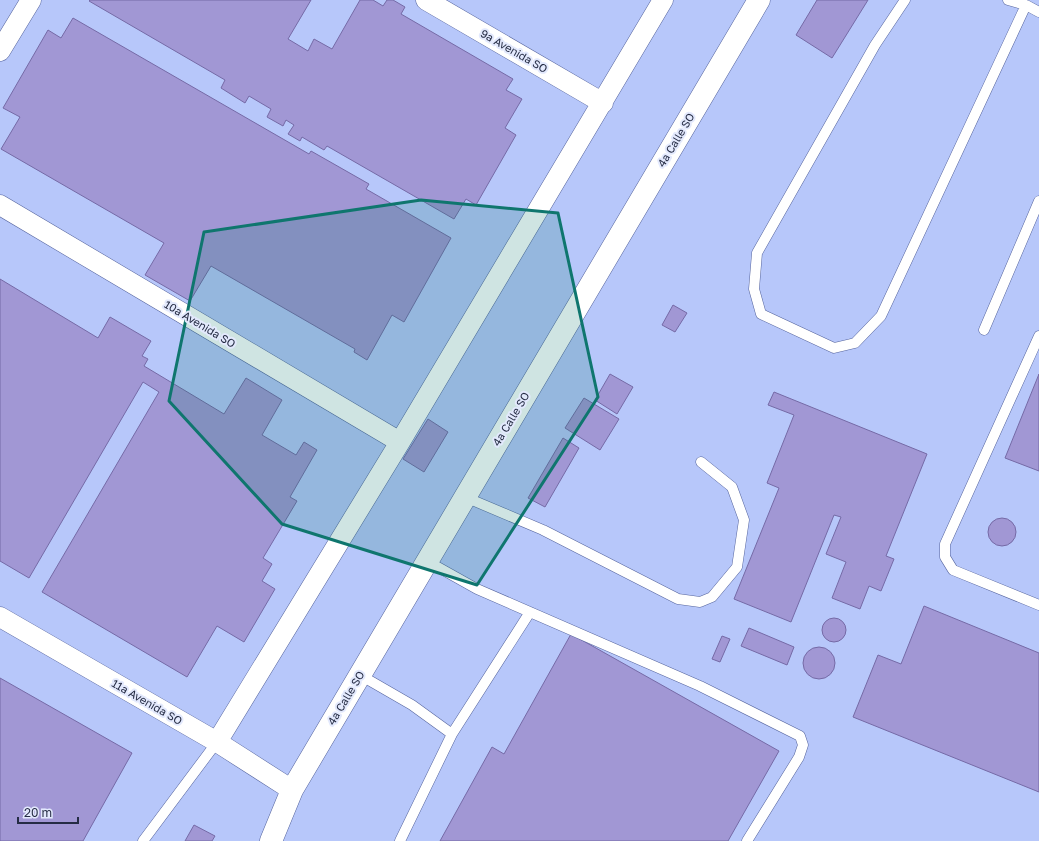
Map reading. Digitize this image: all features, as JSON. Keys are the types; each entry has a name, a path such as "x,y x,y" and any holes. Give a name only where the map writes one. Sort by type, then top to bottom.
{"street":[{"path":"0,51 31,0"},
{"name":"9a Avenida SO","path":"426,0 602,103"},
{"path":"217,742 400,442 663,0"},
{"name":"4a Calle SO","path":"271,841 292,790 759,0"},
{"name":"10a Avenida SO","path":"0,205 400,442"},
{"name":"11a Avenida SO","path":"0,617 217,742 292,790"}],"lane":[{"path":"905,0 875,45 757,253 754,289 761,314 834,348 855,343 881,316 1026,6"},
{"path":"1008,0 1039,12"},
{"path":"984,330 1039,201"},
{"path":"1039,336 945,544 945,557 953,570 1039,605"},
{"path":"465,497 543,530 678,599 700,602 712,598 737,567 744,520 732,487 701,462"},
{"path":"427,561 477,589 700,686 800,736 803,745 799,757 747,841"},
{"path":"400,841 452,734 530,612"},
{"path":"360,675 412,705 452,734"},
{"path":"143,841 217,742"}],"highlighted area":[{"path":"421,200 558,213 598,397 477,585 282,524 169,401 204,232"}],"building":[{"path":"311,0 288,39 308,51 314,39 332,49 360,0 373,0 383,6 387,0 393,0 405,7 401,14 513,79 506,90 522,99 505,128 516,135 476,205 466,199 454,219 327,146 324,150 302,137 300,141 288,134 294,125 286,120 283,126 267,117 271,109 249,96 245,103 221,88 225,80 89,1"},
{"path":"817,0 868,0 832,58 796,35"},
{"path":"73,18 309,154 311,151 369,184 366,189 451,238 404,322 392,315 367,360 354,352 355,349 211,266 190,301 145,275 164,243 1,149 20,117 3,108 48,30 61,38"},
{"path":"0,279 98,338 110,317 151,341 142,356 148,359 144,366 224,414 246,378 282,400 262,435 296,455 304,442 317,450 290,497 297,501 263,558 272,564 262,581 275,589 244,642 217,626 187,677 42,592 159,392 143,382 29,578 0,561"},
{"path":"673,305 687,313 675,332 662,325"},
{"path":"610,374 633,387 617,414 595,400"},
{"path":"1039,374 1039,471 1005,458"},
{"path":"774,392 927,454 886,556 894,559 881,591 869,586 860,609 832,598 846,562 826,554 841,517 834,515 791,622 734,599 779,488 767,483 794,415 768,405"},
{"path":"584,398 619,419 600,450 565,428"},
{"path":"428,419 448,432 424,472 403,459"},
{"path":"563,438 579,448 545,507 528,498"},
{"path":"1002,518 1012,522 1016,532 1012,542 1002,546 992,542 988,532 992,522"},
{"path":"924,606 1039,653 1039,792 853,717 878,655 901,664"},
{"path":"834,618 843,621 846,630 843,639 834,642 825,639 822,630 825,621"},
{"path":"749,628 794,647 787,665 741,646"},
{"path":"571,634 779,751 728,841 440,841 492,747 504,754"},
{"path":"722,636 730,639 720,662 712,659"},
{"path":"819,647 830,652 835,663 830,674 819,679 808,674 803,663 808,652"},
{"path":"0,678 132,753 83,841 0,841"},
{"path":"194,825 215,836 212,841 185,841"}]}
